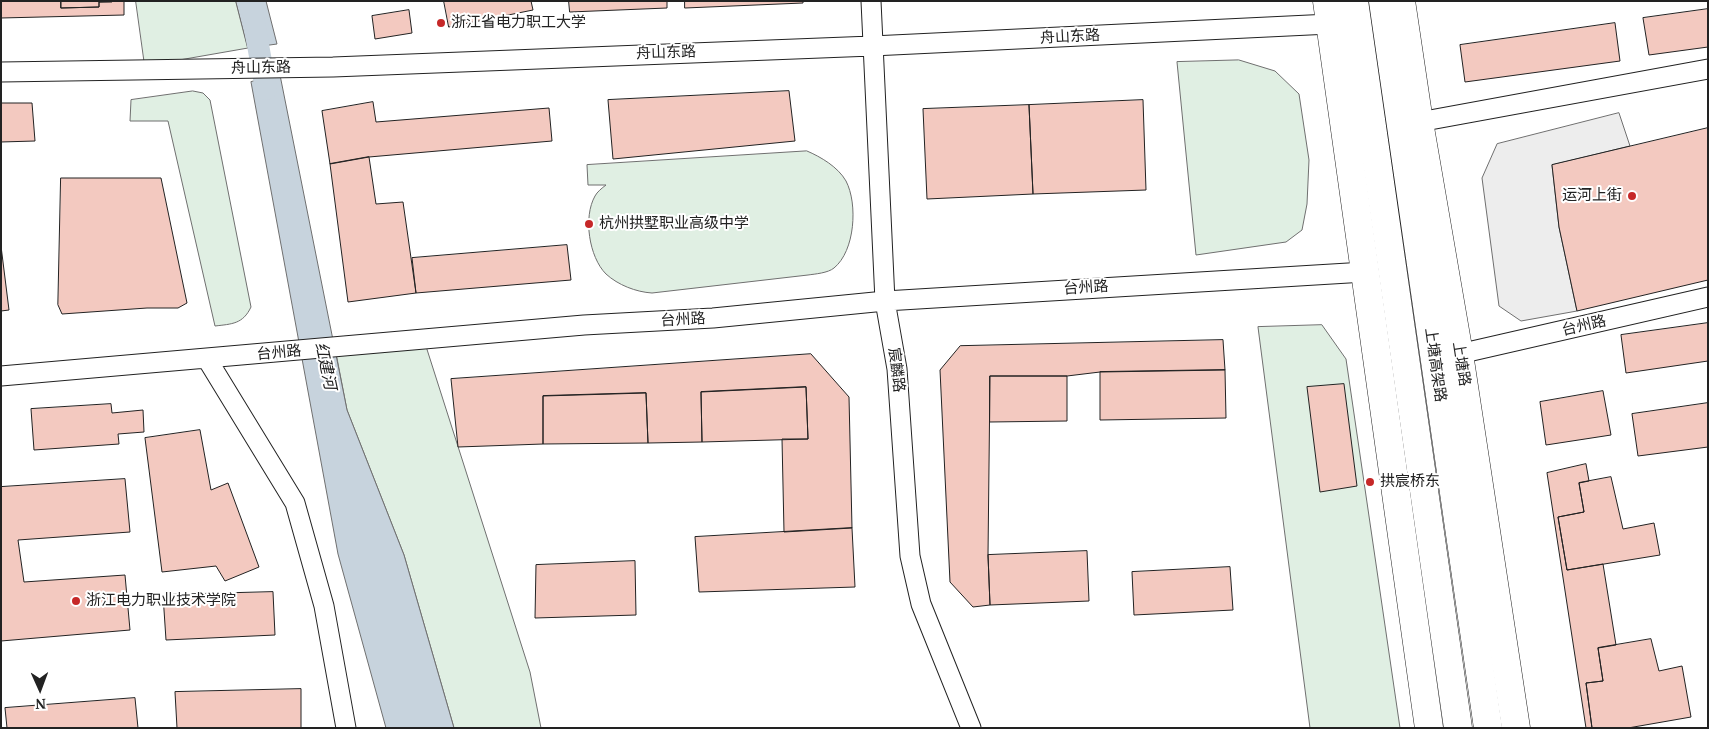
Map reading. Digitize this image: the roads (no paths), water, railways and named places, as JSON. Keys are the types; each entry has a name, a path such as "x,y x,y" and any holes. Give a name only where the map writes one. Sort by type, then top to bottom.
{"main road":[{"name":"上塘高架路","path":"1354,1 1458,728"},
{"name":"上塘高架路","path":"1383,1 1409,116 1488,728"},
{"path":"1401,1 1409,116"},
{"path":"1333,9 1371,117"},
{"path":"1333,9 1364,272 1429,728"},
{"name":"上塘路","path":"1409,116 1460,354 1516,728"}],"street":[{"name":"宸麟路","path":"871,1 885,301 897,370 910,556 921,604 971,728"},
{"name":"舟山东路","path":"1,72 333,67 872,46 1333,9"},
{"path":"1409,116 1708,70"},
{"name":"台州路","path":"1,376 207,360 584,325 713,318 885,301 1364,272"},
{"name":"台州路","path":"1460,354 1708,297"},
{"path":"207,360 295,503 324,606 346,728"}],"water":[{"path":"236,1 266,1 277,44 248,48"},
{"path":"280,75 347,410 404,555 454,728 386,728 338,554 251,82"}],"waterway":[{"name":"红建河","path":"250,1 266,89"}],"place":[{"name":"浙江省电力职工大学","path":"441,23"},
{"name":"运河上街","path":"1632,196"},
{"name":"杭州拱墅职业高级中学","path":"589,224"},
{"name":"拱宸桥东","path":"1370,482"},
{"name":"浙江电力职业技术学院","path":"76,601"}]}
